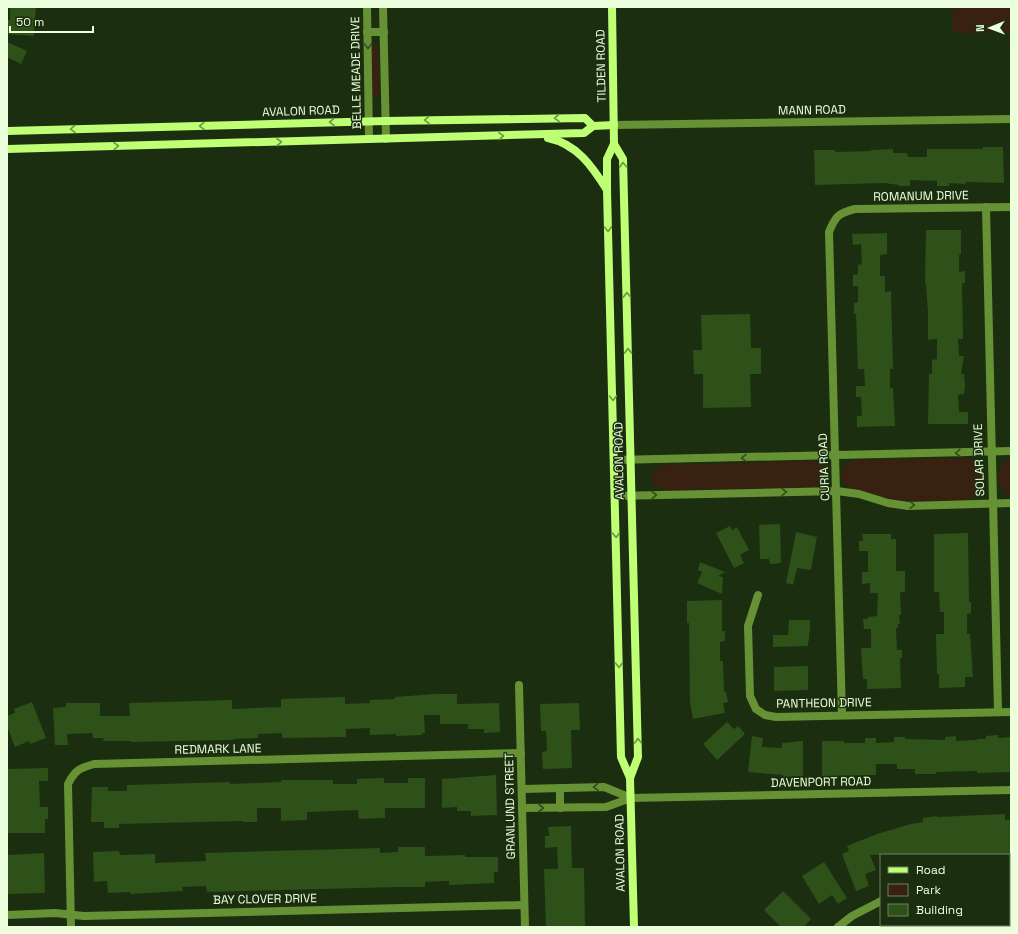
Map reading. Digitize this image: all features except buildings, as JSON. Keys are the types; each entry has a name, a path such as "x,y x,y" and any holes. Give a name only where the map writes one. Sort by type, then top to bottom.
{"main road":[{"name":"TILDEN ROAD","path":"612,7 614,125"},
{"name":"AVALON ROAD","path":"7,131 369,121 585,118 592,126"},
{"name":"AVALON ROAD","path":"7,149 535,135 584,133 592,126 614,125 614,144 607,159 607,190 621,757 630,778 634,927"},
{"path":"535,135 559,140 576,151 590,164 607,190"},
{"name":"AVALON ROAD","path":"614,144 623,159 631,460 638,757 630,778"}],"street":[{"name":"BELLE MEADE DRIVE","path":"367,7 369,139"},
{"path":"383,7 386,139"},
{"path":"367,32 384,32"},
{"name":"MANN ROAD","path":"614,125 1011,119"},
{"name":"SOLAR DRIVE","path":"986,207 990,452 998,712"},
{"name":"ROMANUM DRIVE","path":"834,219 842,212 855,209 1011,207"},
{"name":"CURIA ROAD","path":"834,219 829,232 842,715"},
{"path":"614,460 1011,452"},
{"path":"615,496 836,491 859,494 888,503 908,506 1011,503"},
{"name":"PANTHEON DRIVE","path":"758,595 748,626 750,696 756,708 765,715 776,717 1011,712"},
{"name":"GRANLUND STREET","path":"519,685 525,927"},
{"name":"REDMARK LANE","path":"71,927 68,784 73,775 82,767 94,764 520,754"},
{"path":"522,789 604,787 631,798"},
{"path":"560,788 560,808"},
{"name":"DAVENPORT ROAD","path":"631,798 1011,790"},
{"path":"522,808 606,807 631,798"},
{"path":"838,927 852,916 880,902"},
{"name":"BAY CLOVER DRIVE","path":"7,915 55,914 84,916 524,905"}],"green space":[{"path":"953,7 1011,7 1011,33 952,33"},
{"path":"375,44 378,47 379,95 376,98 372,94 371,46"},
{"path":"969,458 976,461 981,466 985,479 981,492 976,497 965,500 904,501 890,499 848,486 842,479 842,473 846,464 855,460"},
{"path":"1011,458 1011,498 1002,490 998,477 1001,465"},
{"path":"819,462 828,472 825,481 816,487 665,490 654,486 652,479 653,472 660,466 664,465"}]}
